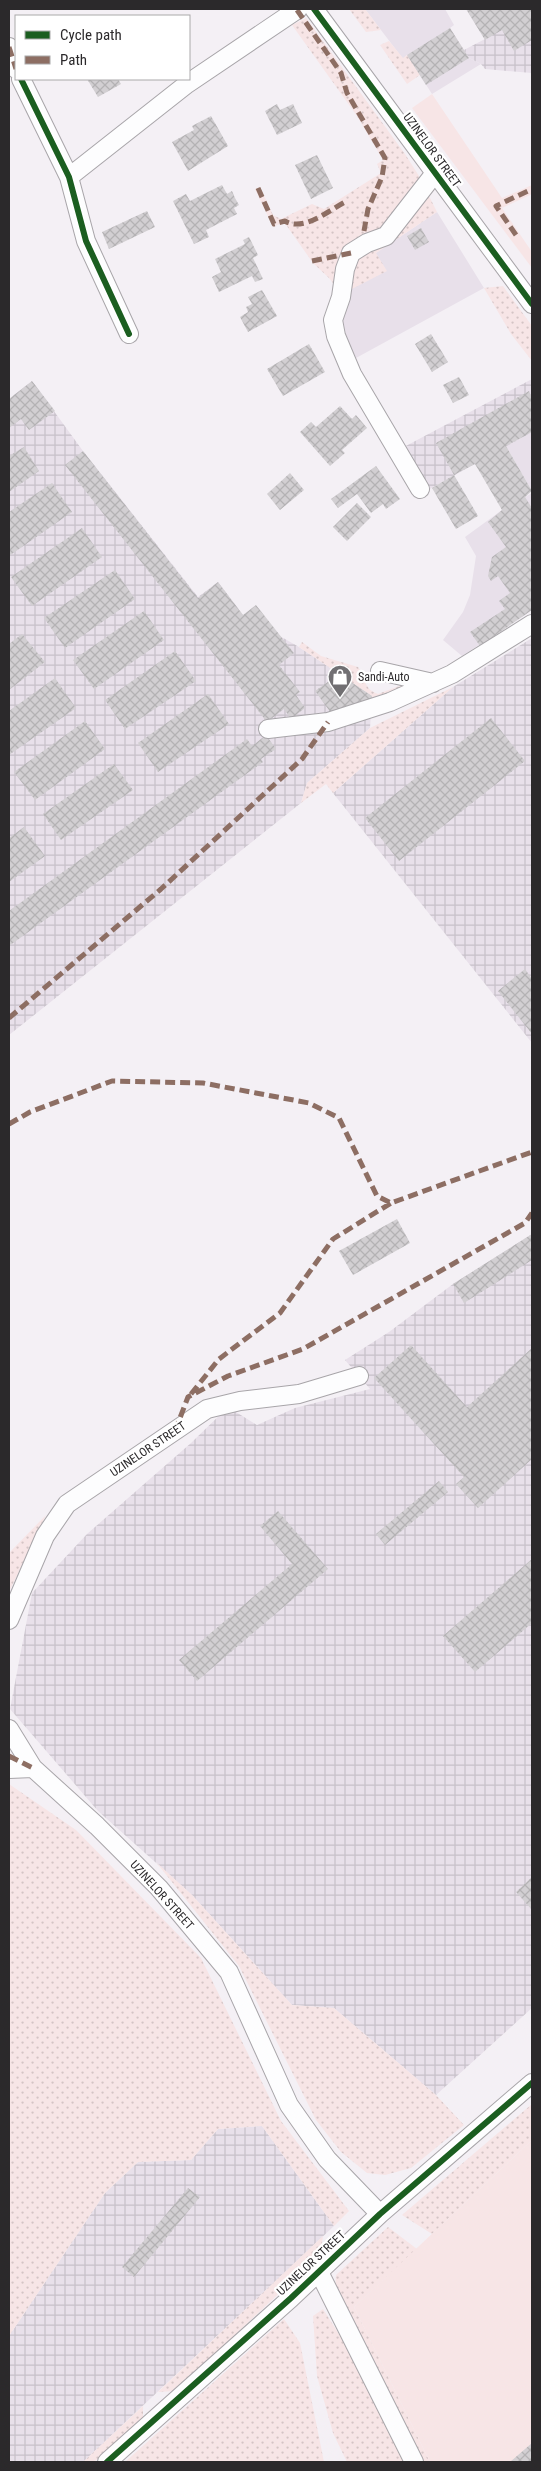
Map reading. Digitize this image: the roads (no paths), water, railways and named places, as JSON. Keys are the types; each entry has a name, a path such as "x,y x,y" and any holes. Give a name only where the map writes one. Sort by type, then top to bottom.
{"street":[{"path":"69,177 187,84 298,9"},
{"name":"UZINELOR STREET","path":"314,9 532,304"},
{"path":"9,47 15,66"},
{"path":"20,80 69,177 86,241 130,334"},
{"name":"UZINELOR STREET","path":"420,489 352,374 336,336 333,320 341,297 345,269 351,253 367,243 386,236 435,173"},
{"path":"268,729 328,722 390,702 452,674 532,624"},
{"path":"380,671 433,683"},
{"name":"UZINELOR STREET","path":"9,1620 45,1536 67,1504 207,1409 240,1400 299,1394 359,1376"},
{"name":"UZINELOR STREET","path":"9,1729 33,1768 97,1826 159,1888 229,1972 289,2104 327,2159 380,2214"},
{"path":"9,1769 33,1768"},
{"name":"UZINELOR STREET","path":"107,2462 319,2272 380,2214 532,2084"},
{"name":"UZINELOR STREET","path":"319,2272 414,2462"}],"place":[{"name":"Sandi-Auto","path":"340,698"}]}
